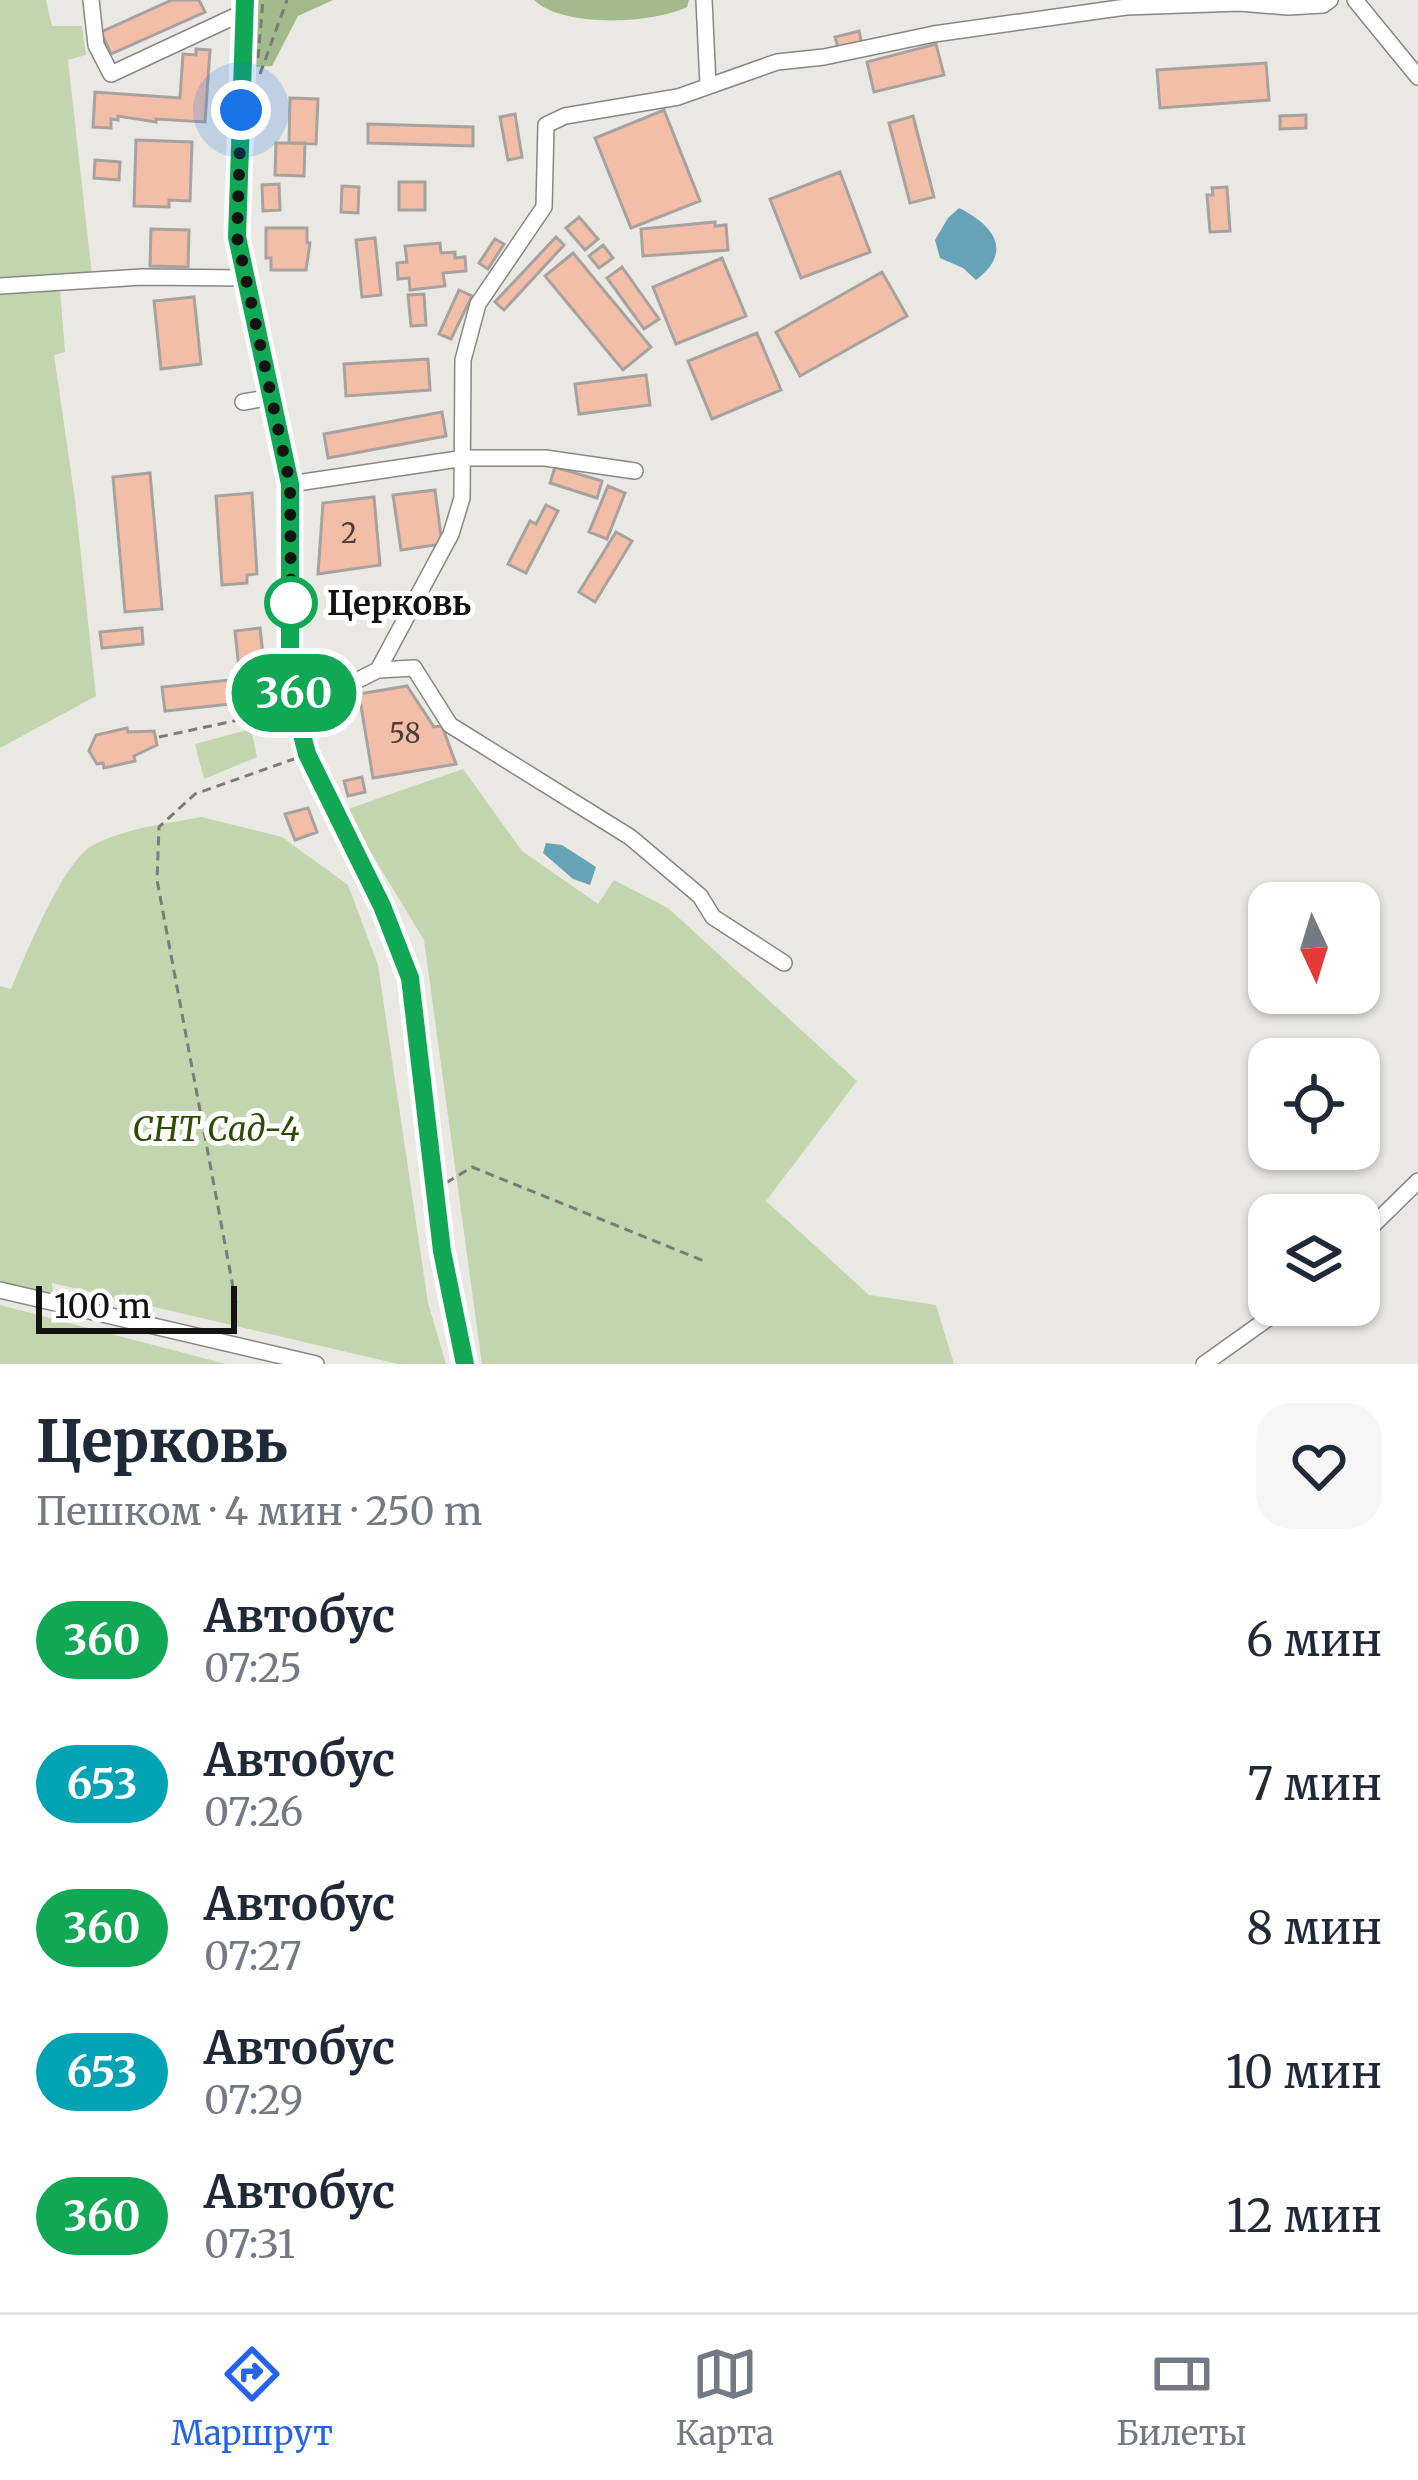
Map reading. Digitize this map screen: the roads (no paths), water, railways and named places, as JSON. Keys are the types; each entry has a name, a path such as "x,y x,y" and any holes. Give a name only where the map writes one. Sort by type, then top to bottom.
{"street":[{"path":"704,0 708,85"},
{"path":"378,670 451,534 467,458 463,360 478,304 544,207 546,125 565,116 678,97 777,62 877,44 1126,7 1288,7 1330,0"},
{"path":"1355,0 1418,77"},
{"path":"92,1 96,46 111,74 244,6 237,237 290,484 290,668 296,711 307,754 382,906 410,978 434,1190 452,1315 465,1364"},
{"path":"0,286 142,277 246,278"},
{"path":"243,402 273,397"},
{"path":"290,484 467,458 545,458 635,471"},
{"path":"254,717 296,711 378,670 413,668 450,725 630,837 700,896 713,917 784,963"},
{"path":"1380,1218 1418,1181"},
{"path":"0,1290 316,1364"},
{"path":"1204,1364 1257,1326"}],"water":[{"path":"959,208 982,223 995,240 994,259 976,280 940,258 935,240"},
{"path":"546,843 562,845 596,867 590,885 573,879 543,853"}],"place":[{"name":"Церковь","path":"291,603"}],"park label":[{"name":"СНТ Сад-4","path":"216,1129"}]}
